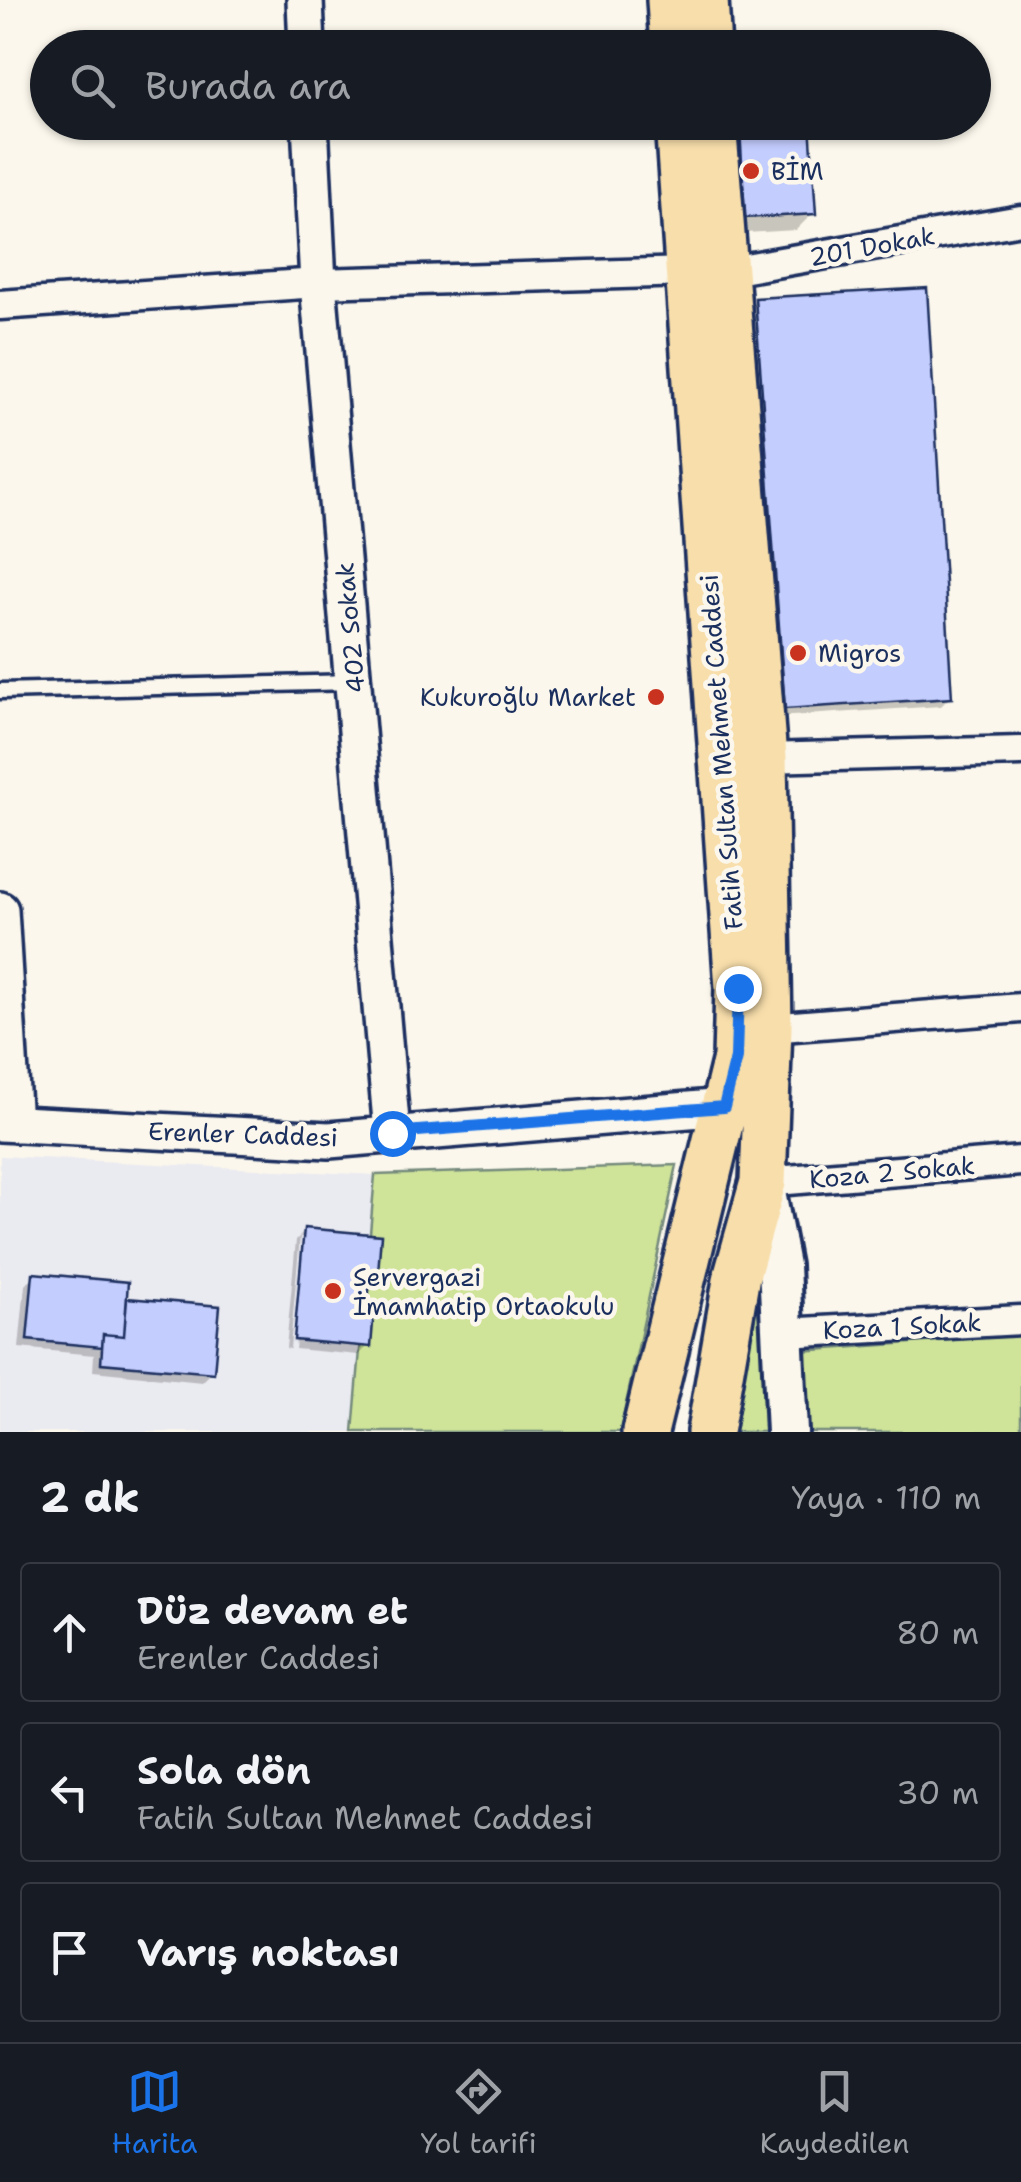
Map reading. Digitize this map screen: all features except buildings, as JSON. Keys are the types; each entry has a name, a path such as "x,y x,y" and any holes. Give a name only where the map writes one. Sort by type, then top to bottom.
{"main road":[{"path":"670,0 672,30"},
{"path":"704,0 706,30"},
{"name":"Fatih Sultan Mehmet Caddesi","path":"681,140 705,272 764,758 769,1028 763,1182 737,1274 710,1432"},
{"name":"Fatih Sultan Mehmet Caddesi","path":"645,1432 736,1058 738,988 705,272 712,140"},
{"path":"763,1182 778,1266 787,1432"}],"street":[{"path":"305,0 306,30"},
{"name":"402 Sokak","path":"311,140 318,283 392,1133"},
{"name":"201 Dokak","path":"0,305 318,283 705,272 1021,220"},
{"path":"764,758 1021,751"},
{"path":"0,910 7,1123"},
{"path":"769,1028 1021,1008"},
{"name":"Erenler Caddesi","path":"7,1123 329,1140 724,1107"},
{"name":"Koza 2 Sokak","path":"763,1182 1021,1161"},
{"name":"Koza 1 Sokak","path":"784,1332 1021,1320"}],"lane":[{"path":"0,690 355,682"}],"shaded area":[{"path":"0,1156 375,1175 354,1432 0,1432"}],"green space":[{"path":"677,1165 620,1432 353,1432 375,1175"},
{"path":"762,1233 772,1432 730,1432"},
{"path":"1021,1335 1021,1432 803,1432 800,1351"}],"place":[{"name":"BİM","path":"751,171"},
{"name":"Migros","path":"798,653"},
{"name":"Kukuroğlu Market","path":"656,697"},
{"name":"Servergazi İmamhatip Ortaokulu","path":"333,1291"}],"route":[{"path":"392,1133 724,1107 736,1058 738,988"}]}
